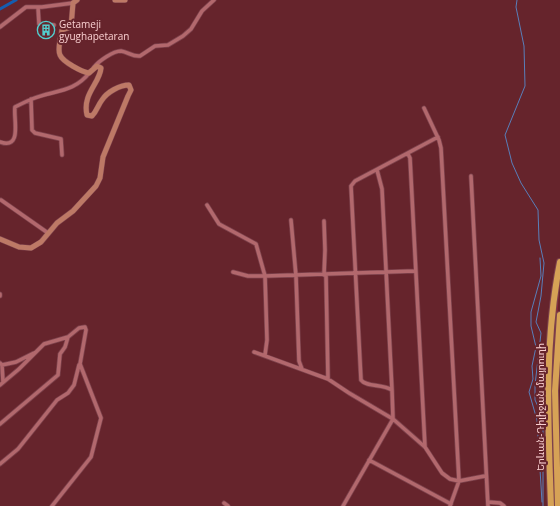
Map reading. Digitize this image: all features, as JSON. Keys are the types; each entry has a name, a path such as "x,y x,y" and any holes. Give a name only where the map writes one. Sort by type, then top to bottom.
{"highway":[{"name":"Երևան-Դիլիջան մայրուղի","path":"550,506 548,367 551,325 560,262"},
{"name":"Երևան-Դիլիջան մայրուղի","path":"558,506 555,391 560,315"}],"street":[{"path":"115,0 125,0"},
{"path":"0,142 9,143 13,141 16,135 14,109 16,107 31,99 66,89 80,83 97,63 117,52 122,51 140,56 154,46 174,43 191,29 202,11 214,0"},
{"path":"0,27 24,7 38,7 75,1 73,22 71,26 62,30 60,55 74,67 89,73"},
{"path":"38,7 39,24 54,25"},
{"path":"0,239 29,249 37,246 57,223 77,206 96,186 106,151 132,89 129,85 126,85 112,91 102,99 92,116 87,115 86,108 91,88 99,76 101,68 97,66 89,73"},
{"path":"31,99 32,130 35,133 61,139 62,156"},
{"path":"369,460 450,505 459,481 441,148 438,137 424,108"},
{"path":"392,390 385,386 366,384 361,380 351,186 355,181 438,137"},
{"path":"408,154 410,158 415,271 423,385 425,447"},
{"path":"343,506 393,419 382,189 376,170"},
{"path":"471,176 485,441 485,476 488,504 500,503 504,506"},
{"path":"1,200 48,234"},
{"path":"207,205 219,224 256,244 265,276 267,340 265,355"},
{"path":"291,220 296,276 299,361 302,369"},
{"path":"324,221 328,379"},
{"path":"233,272 248,276 296,276 356,272 415,271"},
{"path":"0,464 18,449 58,400 74,385 80,364 86,330 85,327 79,328 68,337 44,344 19,369 1,383"},
{"path":"0,424 58,375 60,354 65,347 68,337"},
{"path":"1,383 1,364 16,362 36,352"},
{"path":"254,352 328,379 349,394 393,419 425,447 442,473 450,479 459,481 485,476"},
{"path":"52,506 91,457 101,418 80,364"},
{"path":"224,503 228,506"}],"shaded area":[{"path":"560,279 557,321 555,506 553,506 553,364 556,307"}],"waterway":[{"path":"0,9 16,0"},
{"path":"517,0 516,7 524,46 525,86 505,135 512,163 521,183 538,210 539,240 544,263 541,296 536,322 541,333 535,385 535,400 543,417 543,506"},
{"path":"540,258 541,276 531,312 531,326 536,347 532,366 533,379 529,392 537,420 542,502"}],"place":[{"name":"Getameji gyughapetaran","path":"46,30"}]}
